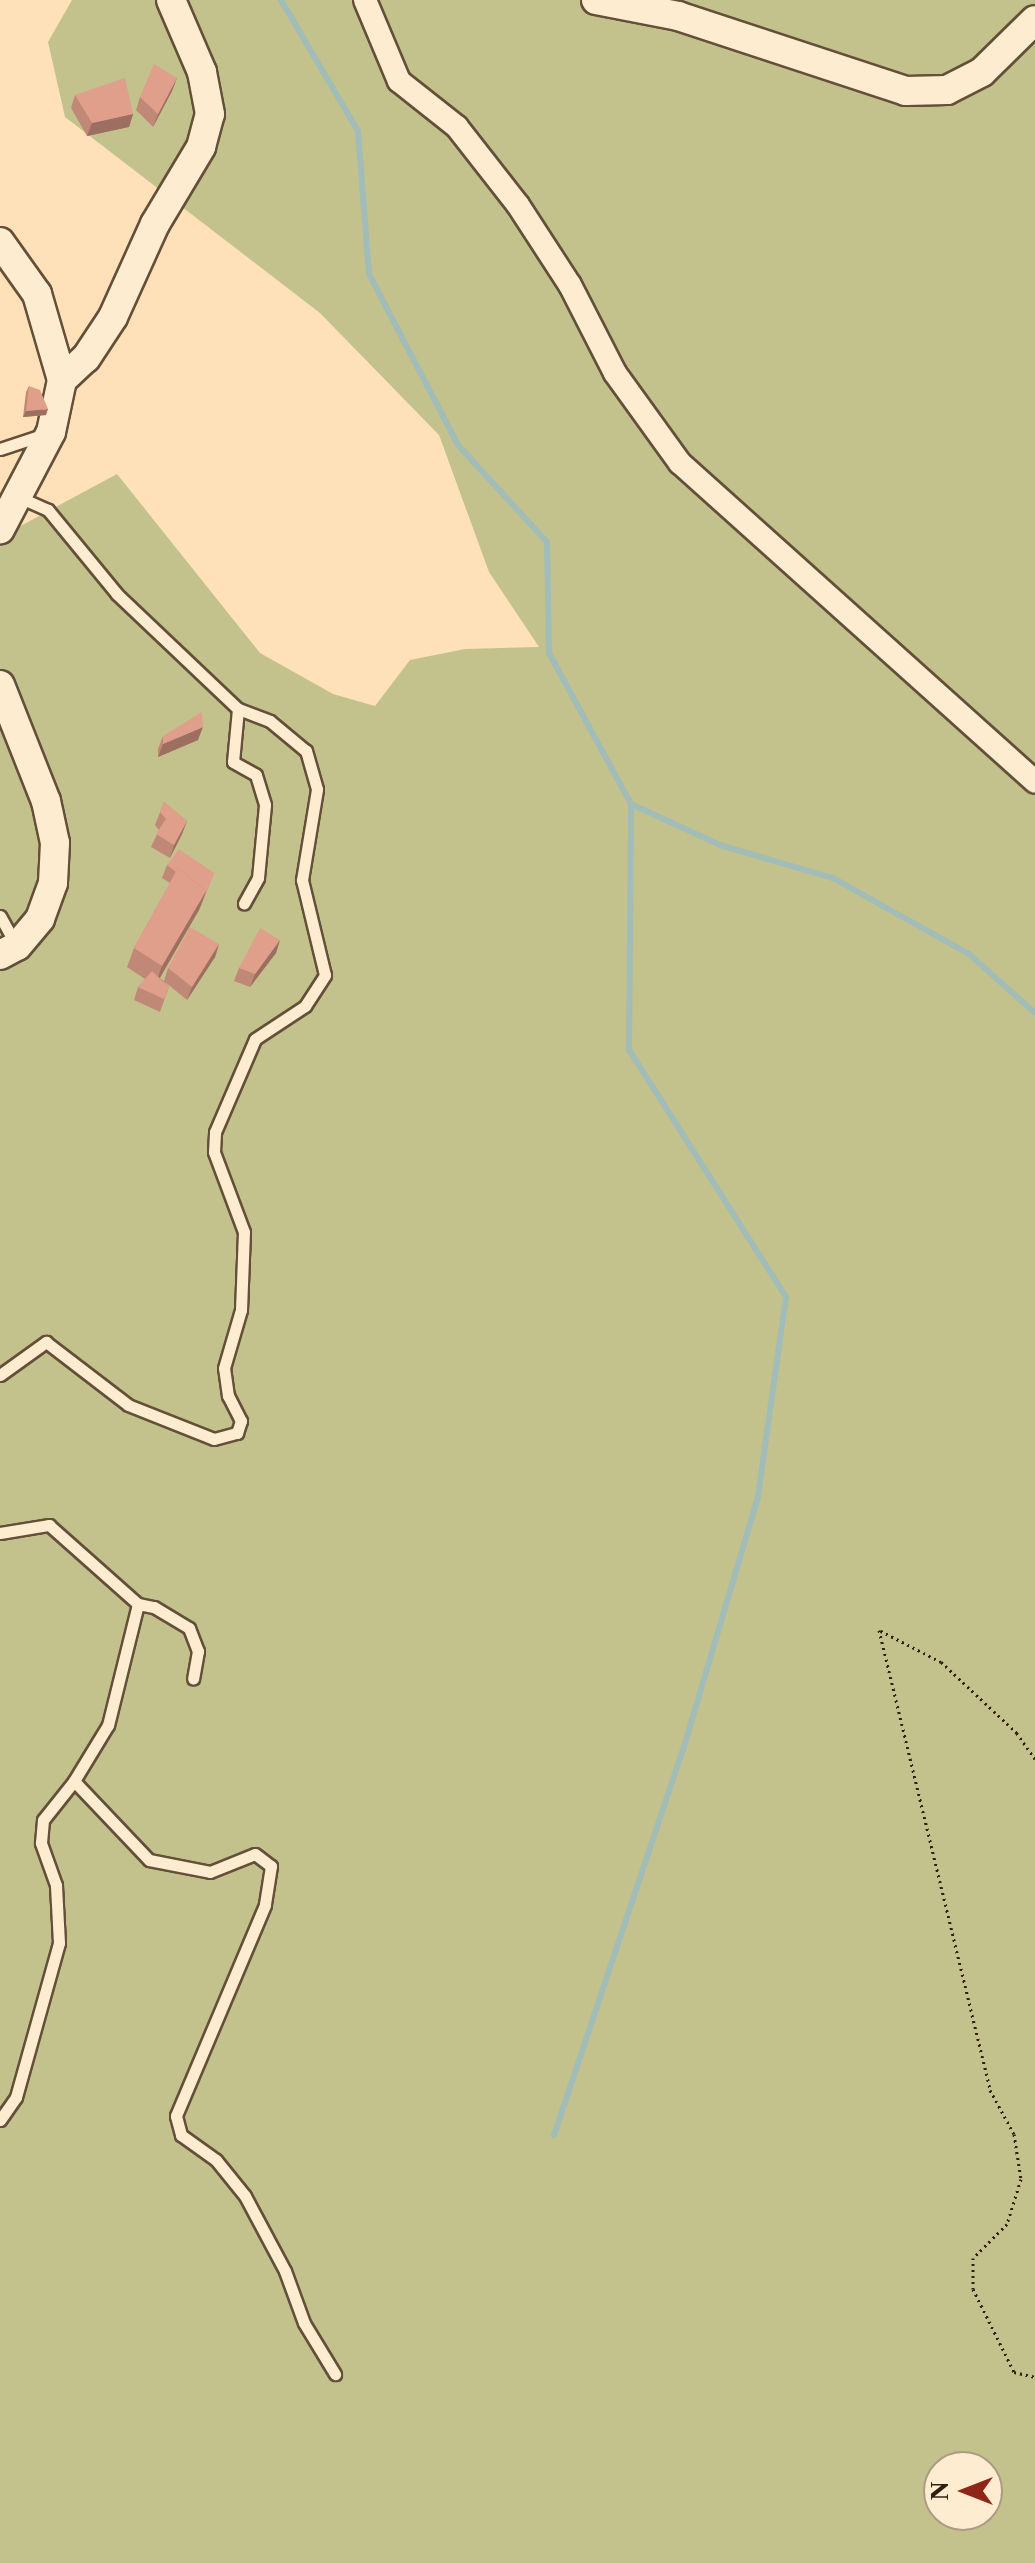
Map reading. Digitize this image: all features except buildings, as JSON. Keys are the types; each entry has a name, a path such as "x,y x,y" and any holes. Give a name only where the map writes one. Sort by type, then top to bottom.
{"street":[{"path":"62,380 86,358 113,317 155,224 201,147 210,114 206,83 171,0"},
{"path":"365,0 399,81 457,127 518,205 570,285 615,373 680,463 1035,781"},
{"path":"596,0 678,16 906,91 947,90 982,72 1035,20"},
{"path":"0,529 51,432 62,380 37,294 2,248"},
{"path":"0,685 46,801 55,843 49,895 40,919 8,950"}],"lane":[{"path":"0,449 51,432"},
{"path":"0,1375 46,1342 128,1405 214,1439 237,1433 241,1421 228,1396 224,1368 241,1310 244,1232 214,1152 215,1132 255,1039 305,1006 325,975 302,880 317,789 314,767 297,741 270,721 238,709 117,594 48,510 19,497"},
{"path":"238,709 233,762 256,775 265,805 258,878 244,903"},
{"path":"0,916 8,950"},
{"path":"0,1533 49,1525 138,1604 154,1607 189,1628 198,1651 193,1679"},
{"path":"0,2120 16,2097 59,1943 56,1885 41,1843 43,1820 74,1781 108,1725 138,1604"},
{"path":"74,1781 149,1860 210,1872 255,1854 271,1866 265,1905 176,2116 181,2135 216,2160 245,2196 285,2271 304,2323 335,2374"}],"path":[{"path":"1035,1759 1017,1733 941,1662 879,1630 990,2090 1014,2134 1021,2179 1007,2224 973,2258 973,2289 1014,2372 1035,2377"}],"shaded area":[{"path":"72,0 1035,0 1035,2563 0,2563 0,537 117,474 260,653 333,694 375,706 410,660 465,649 539,647 489,572 439,435 320,313 65,117 48,42"}],"waterway":[{"path":"281,0 358,131 369,274 458,445 547,542 549,653 631,804 720,845 833,878 969,954 1035,1013"},
{"path":"554,2135 683,1750 758,1496 786,1297 629,1050 631,804"}]}
